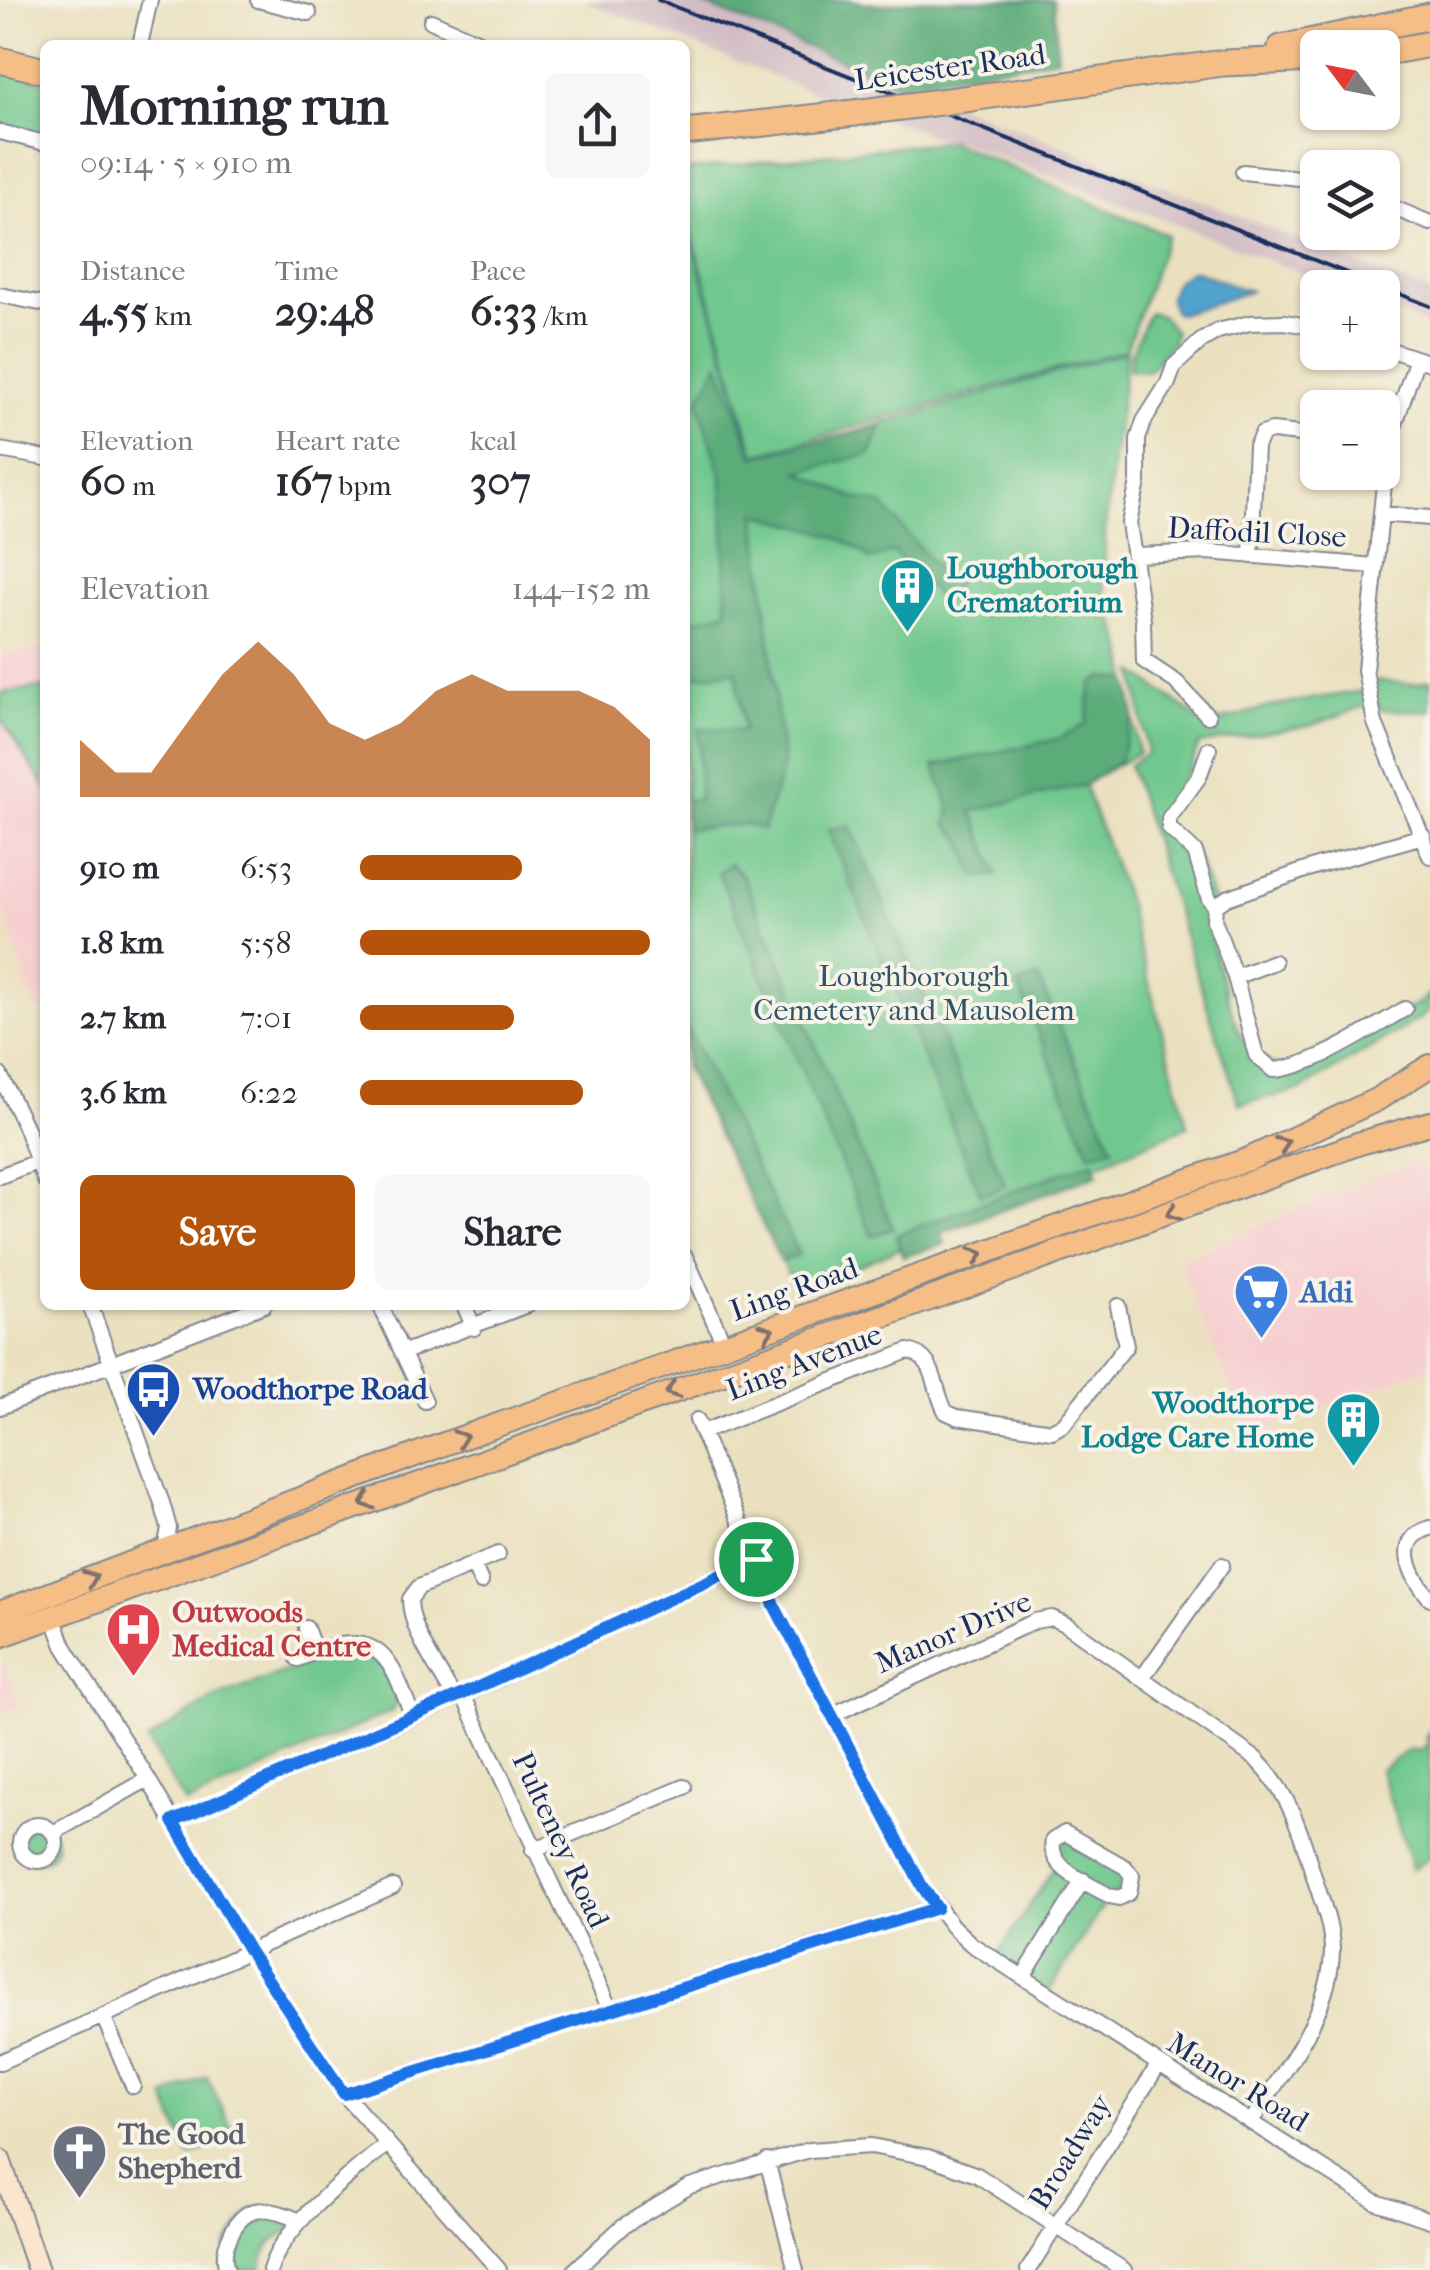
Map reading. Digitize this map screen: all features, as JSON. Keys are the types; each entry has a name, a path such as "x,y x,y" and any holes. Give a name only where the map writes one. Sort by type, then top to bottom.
{"highway":[{"path":"1223,63 1430,16"},
{"path":"1400,49 1430,44"},
{"path":"0,60 40,70"},
{"path":"1223,63 1300,60"},
{"name":"Leicester Road","path":"690,131 1223,63"}],"main road":[{"name":"Ling Road","path":"0,1613 444,1444 1249,1158 1362,1108 1430,1066"},
{"name":"Ling Road","path":"0,1636 1360,1144 1430,1124"},
{"path":"146,1583 165,1549"}],"street":[{"path":"141,40 150,0"},
{"path":"258,0 309,13"},
{"path":"431,21 475,40"},
{"path":"0,132 40,142"},
{"path":"1243,172 1300,178"},
{"path":"1400,210 1430,223"},
{"path":"0,295 40,303"},
{"name":"Daffodil Close","path":"1208,716 1176,682 1144,661 1143,620 1129,523 1138,482 1138,439 1174,366 1201,341 1230,327 1285,322 1300,325"},
{"path":"1400,412 1423,362"},
{"path":"1252,556 1256,446 1262,434 1272,430 1300,434"},
{"path":"0,450 40,457"},
{"path":"1382,490 1366,642 1368,695 1375,723 1430,856"},
{"path":"1381,514 1430,518"},
{"name":"Daffodil Close","path":"1136,556 1208,552 1376,566"},
{"path":"1209,748 1199,777 1169,818 1169,828 1195,852 1210,899 1216,906"},
{"path":"1406,1009 1325,1052 1272,1070 1256,1055 1235,976 1214,920 1216,906 1227,898 1317,866 1423,836"},
{"path":"1235,976 1274,962"},
{"path":"0,1074 40,1157 0,1176"},
{"path":"690,1267 725,1346"},
{"name":"Ling Avenue","path":"700,1426 908,1351 920,1353 928,1360 943,1416 1046,1431 1059,1428 1126,1346 1118,1306"},
{"path":"92,1310 162,1504 169,1528 165,1549"},
{"path":"0,1406 251,1310"},
{"path":"382,1310 424,1401"},
{"path":"466,1310 474,1328"},
{"path":"402,1353 515,1310"},
{"name":"Manor Road","path":"700,1426 774,1605 937,1908 971,1944 1376,2202 1430,2220"},
{"path":"1430,1528 1416,1534 1408,1556 1414,1579 1430,1598"},
{"path":"481,1582 473,1564 498,1554"},
{"path":"173,1821 756,1559"},
{"name":"Pulteney Road","path":"473,1564 419,1588 410,1599 410,1611 458,1696 610,2009"},
{"path":"1142,1678 1222,1565"},
{"path":"52,1617 64,1646 249,1951 344,2094 498,2270"},
{"name":"Manor Drive","path":"832,1716 1035,1620 1052,1618 1067,1624 1256,1759 1274,1778 1300,1830 1326,1908 1332,1950 1326,1988 1306,2034 1251,2122"},
{"path":"306,1628 315,1652"},
{"path":"298,1659 350,1642 368,1644 390,1664 412,1715"},
{"path":"54,1832 148,1779"},
{"path":"534,1850 684,1787"},
{"path":"1058,1835 1073,1836 1125,1867 1133,1885 1129,1893 1119,1898 1083,1880 1053,1858 1051,1846 1058,1835"},
{"path":"1023,1977 1083,1880"},
{"path":"0,2062 394,1887"},
{"path":"344,2094 937,1908"},
{"path":"104,2018 133,2086"},
{"name":"Broadway","path":"1028,2270 1159,2064"},
{"path":"270,2270 284,2240 300,2221 386,2145"},
{"path":"574,2270 623,2226 690,2186 768,2161 840,2146 871,2146 905,2151 976,2175 1124,2270"},
{"path":"0,2160 38,2270"},
{"path":"768,2161 796,2270"},
{"path":"226,2270 226,2246 242,2215 266,2210 300,2221"}],"shaded area":[{"path":"583,0 693,0 1300,240 1300,250 1324,250 1374,270 1300,272 959,141 953,143 789,83"},
{"path":"1400,280 1430,292 1430,327 1400,314"},
{"path":"40,648 40,1010 34,1009 0,896 0,656"},
{"path":"1430,1161 1430,1367 1249,1436 1178,1260 1386,1172"},
{"path":"0,1658 21,1704 0,1713"}],"green space":[{"path":"693,0 846,0 881,5 919,0 1053,0 1058,58 899,84"},
{"path":"0,70 40,81 40,136 0,125"},
{"path":"949,141 1167,235 1126,350 755,455 690,228 690,169"},
{"name":"Loughborough Cemetery and Mausolem","path":"690,234 755,462 1127,351 1105,526 1104,592 1124,649 1138,753 1084,784 1124,892 1188,1126 797,1292 690,1079"},
{"path":"1149,312 1163,317 1175,332 1172,343 1148,371 1129,370 1131,354"},
{"path":"719,363 754,456 882,426 870,454 799,472 852,497 882,504 946,579 956,579 955,588 943,601 893,552 870,560 833,536 756,513 783,766 763,830 746,824 690,829 690,800 699,799 699,728 744,731 736,671 690,676 690,622 727,611 722,476 698,402"},
{"path":"1135,672 1200,720 1220,721 1275,705 1368,690 1376,681 1415,684 1430,680 1430,711 1382,710 1370,697 1371,704 1312,725 1199,744 1190,768 1161,817 1163,824 1195,852 1215,906 1206,910 1207,920 1227,998 1244,1041 1261,1057 1282,1069 1420,1003 1430,994 1430,1009 1422,1017 1300,1090 1239,1104 1129,765 1147,753"},
{"path":"1103,677 1128,680 1134,714 1119,762 1084,785 972,811 998,875 976,877 961,838 947,824 950,808 934,766 1057,739 1086,724 1092,684"},
{"path":"40,688 40,779 0,718 0,693"},
{"path":"850,826 1006,1186 981,1195 828,830"},
{"path":"730,864 743,876 893,1228 872,1236 718,872"},
{"path":"1038,977 1113,1148 1090,1154 1018,985"},
{"path":"690,1034 799,1255 781,1262 690,1077"},
{"path":"1093,1161 1098,1174 941,1233 945,1244 903,1257 896,1235"},
{"path":"345,1650 367,1654 382,1665 397,1704 392,1711 186,1804 147,1741 212,1699"},
{"path":"1430,1730 1430,1857 1413,1870 1380,1770 1410,1749 1420,1751 1429,1742 1426,1737"},
{"path":"38,1825 51,1830 56,1843 51,1856 38,1861 25,1856 20,1843 25,1830"},
{"path":"1058,1835 1125,1867 1133,1885 1109,1896 1048,1993 995,1959 1057,1863"},
{"path":"207,2077 235,2136 190,2156 165,2097"},
{"path":"251,2210 300,2221 271,2242 261,2270 227,2270 226,2246"}],"water":[{"path":"1192,270 1251,291 1180,314 1174,312 1169,297 1176,281"}],"railway":[{"path":"658,0 1430,306"}],"place":[{"name":"Loughborough Crematorium","path":"908,634"},
{"name":"Aldi","path":"1261,1341"},
{"name":"Woodthorpe Road","path":"154,1438"},
{"name":"Woodthorpe Lodge Care Home","path":"1353,1469"},
{"name":"Outwoods Medical Centre","path":"133,1678"},
{"name":"The Good Shepherd","path":"79,2200"}],"route":[{"path":"756,1559 774,1605 937,1908 344,2094 249,1951 173,1821 463,1694 756,1559"}]}
